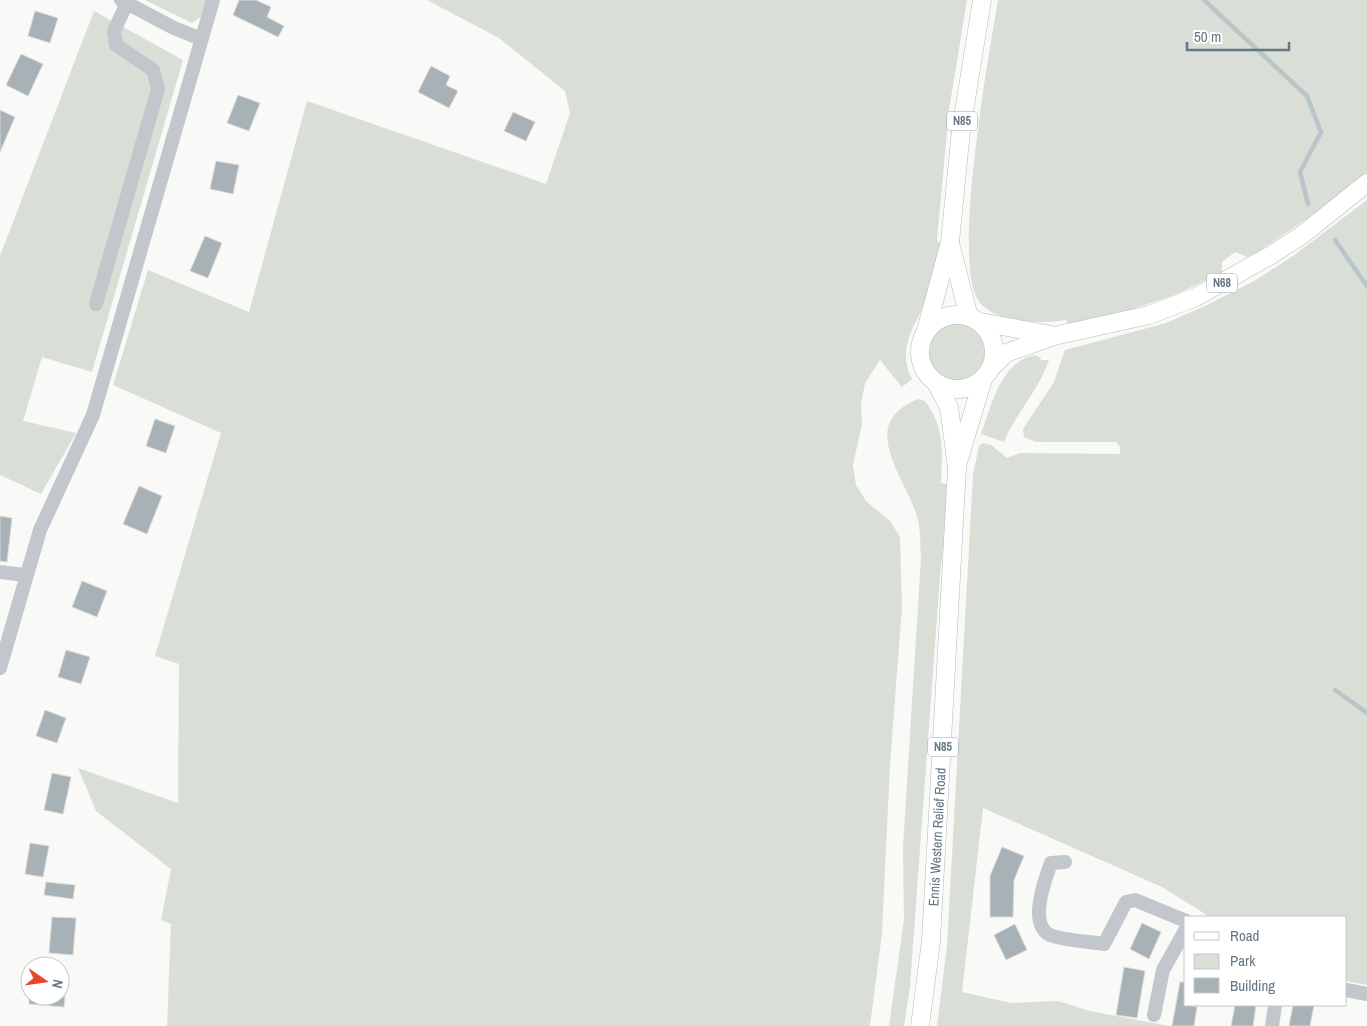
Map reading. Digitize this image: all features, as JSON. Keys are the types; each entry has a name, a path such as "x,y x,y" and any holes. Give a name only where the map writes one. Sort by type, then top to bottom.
{"main road":[{"name":"N85","path":"936,383 922,364 921,343 950,242 961,130 982,0"},
{"name":"N68","path":"987,374 1006,353 1054,336 1149,314 1196,297 1242,272 1294,240 1367,182"},
{"name":"N85","path":"950,242 974,320 989,332 994,344 994,356 987,374"},
{"path":"925,334 933,324 944,317 956,315 974,320"},
{"name":"N68","path":"974,320 1054,336"},
{"path":"936,383 948,388 960,389 973,386 987,374"},
{"name":"Ennis Western Relief Road","path":"956,467 987,374"},
{"name":"Ennis Western Relief Road","path":"920,1026 931,941 956,467 948,407 936,383"}],"street":[{"path":"0,668 10,641 25,575 40,530 93,416 213,0"},
{"path":"96,304 158,89 153,70 116,45 114,31 124,2 174,28 201,39"},
{"path":"0,572 25,575"},
{"path":"1065,862 1051,863 1042,887 1039,918 1043,928 1050,935 1104,944 1121,908 1126,902 1135,900 1184,920"},
{"path":"1154,1015 1163,970 1184,933"},
{"path":"1347,990 1367,994"},
{"path":"1272,1026 1275,1006"}],"green space":[{"path":"145,0 206,0 202,16 192,23"},
{"path":"427,0 967,0 949,110 937,240 942,247 935,282 908,341 907,366 912,379 902,387 880,360 865,383 861,404 862,424 853,465 856,485 866,501 890,521 900,537 902,607 890,764 882,933 870,1026 167,1026 171,924 161,920 171,869 96,811 78,768 178,803 179,664 155,656 221,433 113,385 148,270 249,312 307,101 546,184 570,113 565,91 499,38"},
{"path":"998,0 1367,0 1367,173 1323,208 1257,252 1247,257 1235,252 1222,262 1222,272 1177,294 1127,311 1068,324 1066,320 1032,322 995,314 985,308 978,300 971,278 969,244 975,155"},
{"path":"94,11 183,60 92,372 42,357 23,421 76,433 41,494 0,475 0,256"},
{"path":"1367,200 1367,985 1347,981 1347,916 1208,916 1162,887 983,808 962,992 1011,1003 1058,1001 1090,1011 1169,1026 937,1026 947,946 973,475 979,446 983,443 991,445 1007,458 1020,453 1120,454 1120,447 1116,442 1036,442 1024,437 1023,429 1054,382 1065,350 1166,323 1254,281 1293,256"},
{"path":"951,323 963,323 978,331 986,346 986,358 978,373 963,381 951,381 936,373 928,358 928,346 936,331"},
{"path":"1034,355 1040,357 1041,360 1049,360 1045,371 1004,442 981,434 994,398 1005,376 1022,360"},
{"path":"918,399 925,401 936,420 941,440 941,483 950,485 940,575 910,986 904,1026 889,1026 904,920 903,847 921,558 917,516 890,452 887,436 890,422 900,410"}],"building":[{"path":"239,0 256,0 271,7 267,17 284,26 278,37 233,15"},
{"path":"35,11 58,18 50,43 28,36"},
{"path":"21,54 43,64 28,96 6,85"},
{"path":"431,66 450,76 446,85 458,91 449,108 418,92"},
{"path":"238,95 260,103 249,131 227,123"},
{"path":"0,110 15,117 0,152"},
{"path":"513,112 535,122 526,141 504,131"},
{"path":"216,161 239,165 233,194 210,189"},
{"path":"205,236 222,243 208,278 190,271"},
{"path":"155,419 175,426 166,453 146,446"},
{"path":"139,486 162,496 147,534 123,524"},
{"path":"0,516 12,518 7,562 0,561"},
{"path":"82,581 107,591 97,617 72,607"},
{"path":"66,650 90,657 81,684 58,677"},
{"path":"45,710 66,718 57,743 36,736"},
{"path":"52,773 71,777 63,814 44,810"},
{"path":"30,843 49,846 43,877 25,874"},
{"path":"1002,847 1024,856 1014,880 1013,917 990,917 990,876"},
{"path":"46,882 75,885 73,899 44,895"},
{"path":"52,917 76,918 73,955 49,953"},
{"path":"1142,923 1161,932 1149,959 1130,949"},
{"path":"1015,924 1027,950 1006,960 994,935"},
{"path":"1124,967 1145,971 1137,1018 1116,1015"},
{"path":"1180,982 1184,982 1184,1006 1197,1007 1194,1026 1172,1026"},
{"path":"1235,1006 1256,1006 1253,1026 1231,1026"},
{"path":"1293,1006 1314,1006 1310,1026 1289,1026"}],"waterway":[{"path":"1204,0 1307,96 1321,132 1300,172 1308,204"},
{"path":"1335,240 1367,286"},
{"path":"1335,690 1367,713"}]}
